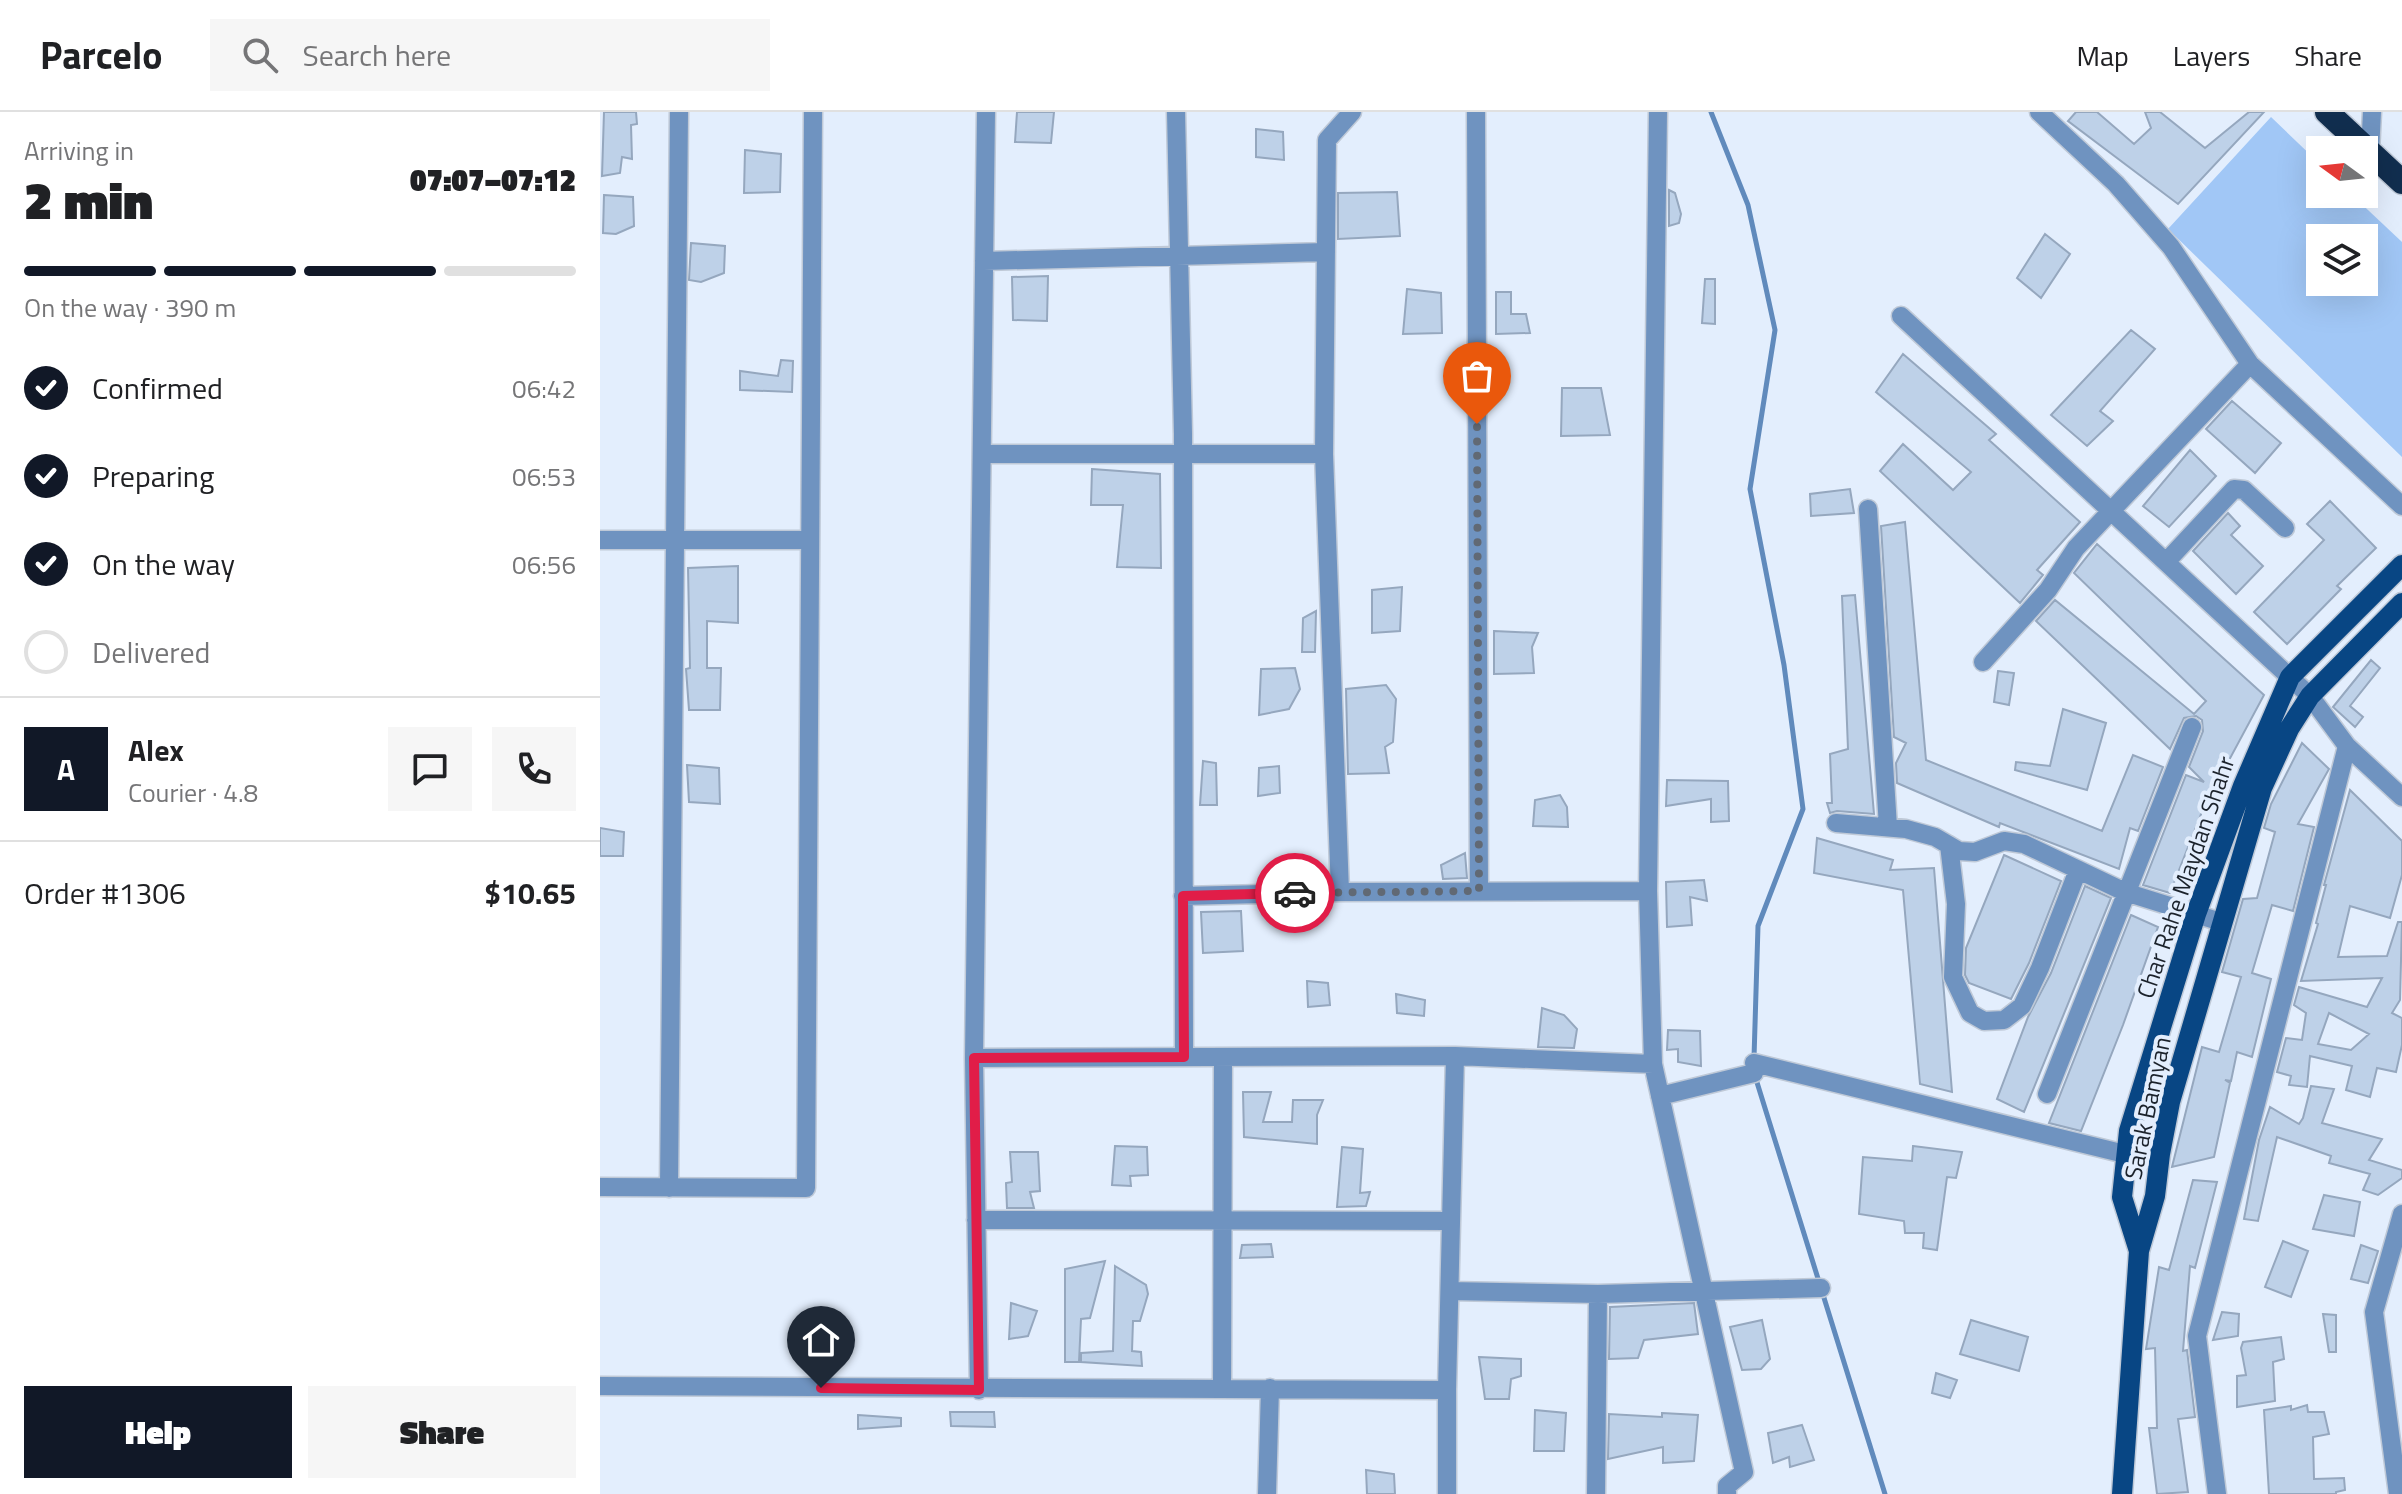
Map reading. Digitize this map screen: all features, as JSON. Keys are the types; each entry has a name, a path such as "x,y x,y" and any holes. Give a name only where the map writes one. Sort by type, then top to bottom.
{"highway":[{"path":"2327,112 2353,136"},
{"path":"2378,160 2402,182"}],"main road":[{"name":"Char Rahe Maydan Shahr","path":"2139,1251 2122,1197 2129,1131 2196,914 2253,761 2290,677 2402,565"},
{"name":"Sarak Bamyan","path":"2139,1251 2155,1196 2170,1102 2262,788 2289,729 2310,696 2402,603"},
{"path":"2122,1494 2139,1251"}],"street":[{"path":"669,1188 679,112"},
{"path":"600,1187 806,1188 813,112"},
{"path":"979,1390 974,1058 986,112"},
{"path":"1176,112 1183,452 1184,1057"},
{"path":"1340,892 1324,454 1327,140 1352,112"},
{"path":"1476,112 1479,891"},
{"path":"1658,112 1648,891 1653,1064 1744,1472 1727,1486 1727,1494"},
{"path":"2039,112 2116,184 2171,247 2250,364 2402,506"},
{"path":"2371,136 2372,112"},
{"path":"984,261 1326,252"},
{"path":"1901,316 2310,696 2347,746 2402,797"},
{"path":"1983,662 2048,590 2076,548 2250,364"},
{"path":"982,454 1324,454"},
{"path":"2166,562 2234,489 2244,490 2285,528"},
{"path":"1868,509 1888,827"},
{"path":"600,540 810,540"},
{"path":"2047,1094 2192,727"},
{"path":"2217,1494 2197,1336 2347,746"},
{"path":"1836,823 1921,833 1959,851 1975,852 2004,841 2024,844 2125,892 2221,922"},
{"path":"1949,845 1956,904 1953,977 1970,1013 1984,1021 2004,1020 2022,1006 2078,870"},
{"path":"1183,896 1648,891"},
{"path":"974,1058 1455,1056 1653,1064"},
{"path":"1447,1494 1455,1056"},
{"path":"1222,1388 1223,1057"},
{"path":"1660,1096 1754,1068 2125,1154"},
{"path":"2398,1494 2374,1312 2402,1214"},
{"path":"976,1220 1451,1221"},
{"path":"1450,1291 1598,1294 1821,1288"},
{"path":"1596,1494 1598,1294"},
{"path":"600,1386 1447,1390"},
{"path":"1267,1494 1270,1388"}],"shaded area":[{"path":"2271,117 2306,151 2306,208 2366,208 2402,242 2402,457 2168,229"}],"building":[{"path":"604,112 636,112 637,124 631,125 632,159 622,157 620,173 602,176"},
{"path":"1017,112 1054,112 1051,143 1015,142"},
{"path":"2076,112 2097,112 2134,144 2151,128 2145,112 2160,112 2205,148 2249,112 2264,112 2178,204 2068,121"},
{"path":"1256,129 1283,132 1284,160 1256,157"},
{"path":"745,150 781,154 780,192 744,193"},
{"path":"1669,190 1675,193 1681,214 1679,223 1669,226"},
{"path":"1397,192 1400,236 1338,239 1338,193"},
{"path":"604,195 633,197 634,226 616,234 603,233"},
{"path":"2045,234 2070,254 2041,298 2017,278"},
{"path":"691,243 725,246 724,273 701,282 689,280"},
{"path":"1048,276 1047,321 1013,320 1012,277"},
{"path":"1705,279 1715,279 1715,324 1702,323"},
{"path":"1407,289 1441,293 1442,333 1403,334"},
{"path":"1496,292 1511,292 1511,314 1526,314 1530,333 1496,334"},
{"path":"2131,330 2155,349 2100,411 2113,421 2087,446 2051,415"},
{"path":"1903,354 1996,434 1989,440 2080,522 2037,570 2043,575 2020,603 1880,471 1903,444 1953,490 1971,472 1876,392"},
{"path":"781,360 793,361 792,392 740,390 740,371 778,376"},
{"path":"1562,388 1601,388 1610,435 1561,436"},
{"path":"2232,401 2281,443 2255,473 2206,429"},
{"path":"2190,450 2216,476 2169,527 2143,506"},
{"path":"1092,469 1160,474 1161,568 1117,567 1123,505 1091,505"},
{"path":"1850,489 1854,513 1811,516 1810,494"},
{"path":"2330,501 2376,548 2337,586 2341,589 2287,644 2254,612 2324,540 2307,524"},
{"path":"2228,513 2240,526 2231,535 2263,566 2236,594 2193,551"},
{"path":"1905,522 1926,760 2102,831 2133,755 2163,767 2138,831 2130,828 2119,869 2000,823 1999,827 1897,783 1896,763 1906,743 1894,737 1881,526"},
{"path":"2097,544 2264,695 2211,789 2170,893 2143,885 2186,775 2204,782 2189,767 2203,731 2202,720 2196,716 2184,718 2170,749 2036,621 2055,600 2194,714 2206,701 2074,573"},
{"path":"738,566 738,623 707,621 707,668 721,668 720,710 689,710 686,669 690,668 688,568"},
{"path":"1402,587 1400,631 1372,633 1372,590"},
{"path":"1855,595 1874,814 1830,813 1827,803 1832,803 1830,754 1848,749 1842,596"},
{"path":"1316,611 1315,652 1302,652 1303,618"},
{"path":"1494,631 1538,633 1532,647 1534,673 1494,674"},
{"path":"2371,660 2380,668 2350,706 2363,717 2355,727 2333,707"},
{"path":"1295,668 1300,689 1289,709 1259,715 1261,669"},
{"path":"1998,671 2014,673 2009,705 1994,702"},
{"path":"1386,685 1396,699 1393,742 1385,747 1389,773 1348,774 1346,689"},
{"path":"2063,709 2106,723 2087,790 2015,770 2016,762 2050,766"},
{"path":"2302,743 2329,769 2298,824 2314,827 2293,911 2272,905 2252,973 2271,979 2252,1057 2237,1052 2231,1081 2225,1080 2230,1083 2214,1157 2172,1167 2202,1047 2219,1052 2241,977 2222,972 2243,899 2257,898 2275,832 2264,828 2271,804"},
{"path":"1203,761 1216,763 1217,805 1200,805"},
{"path":"687,765 719,768 720,804 689,802"},
{"path":"1279,766 1280,793 1258,796 1259,768"},
{"path":"1667,780 1728,781 1729,821 1711,822 1711,799 1666,806"},
{"path":"2350,790 2402,841 2402,875 2390,918 2350,906 2338,957 2387,956 2398,922 2402,922 2400,1000 2392,1013 2402,1018 2402,1045 2396,1072 2377,1068 2370,1097 2346,1090 2352,1066 2310,1056 2307,1087 2289,1085 2291,1076 2277,1072 2286,1038 2302,1040 2306,1013 2294,1005 2299,987 2367,1007 2382,978 2301,981 2318,924 2324,885","holes":["2329,1013 2369,1034 2351,1050 2318,1044"]},
{"path":"1560,795 1567,807 1568,827 1533,826 1535,800"},
{"path":"600,828 624,832 623,856 600,856"},
{"path":"1817,838 1893,860 1890,870 1934,868 1952,1092 1920,1084 1903,890 1814,873"},
{"path":"1465,853 1467,878 1443,879 1441,865"},
{"path":"2004,855 2061,881 2029,963 2011,999 1969,983 1965,975 1966,948"},
{"path":"1704,880 1707,901 1690,897 1692,925 1667,927 1666,882"},
{"path":"2085,886 2111,898 2024,1112 1997,1099 2028,1017 2051,973"},
{"path":"1241,911 1243,951 1203,953 1201,912"},
{"path":"2131,915 2158,927 2123,1025 2081,1131 2049,1123"},
{"path":"1307,981 1328,983 1330,1005 1308,1007"},
{"path":"1396,994 1425,1000 1424,1016 1397,1013"},
{"path":"1542,1008 1564,1015 1577,1029 1574,1048 1538,1047"},
{"path":"1668,1030 1700,1031 1701,1066 1678,1062 1678,1049 1667,1050"},
{"path":"2311,1086 2334,1089 2322,1123 2382,1139 2369,1160 2402,1170 2402,1178 2378,1195 2363,1190 2370,1174 2329,1163 2331,1156 2277,1137 2258,1221 2244,1219 2259,1140 2270,1107 2299,1124"},
{"path":"1243,1092 1271,1092 1263,1122 1292,1122 1293,1100 1323,1100 1317,1115 1317,1144 1244,1137"},
{"path":"1115,1146 1147,1147 1148,1175 1130,1176 1131,1186 1112,1185"},
{"path":"1913,1146 1962,1152 1956,1178 1947,1177 1937,1250 1923,1248 1924,1233 1905,1233 1904,1221 1859,1214 1863,1157 1912,1161"},
{"path":"1342,1147 1363,1149 1360,1193 1370,1192 1366,1206 1337,1207"},
{"path":"1010,1152 1038,1152 1040,1191 1030,1192 1034,1208 1007,1208 1006,1183 1012,1182"},
{"path":"2193,1180 2217,1182 2195,1268 2190,1266 2183,1351 2187,1350 2195,1417 2178,1419 2188,1492 2157,1494 2149,1428 2157,1428 2155,1348 2146,1349 2159,1267 2169,1270"},
{"path":"2324,1195 2360,1202 2354,1236 2313,1229"},
{"path":"2283,1241 2308,1251 2291,1297 2265,1287"},
{"path":"1271,1244 1273,1257 1240,1258 1242,1245"},
{"path":"2361,1245 2378,1251 2368,1283 2351,1279"},
{"path":"1105,1261 1090,1318 1081,1319 1079,1362 1065,1362 1065,1269"},
{"path":"1115,1266 1146,1285 1148,1294 1140,1321 1133,1321 1132,1351 1141,1352 1142,1366 1081,1362 1081,1353 1113,1351"},
{"path":"1011,1303 1037,1311 1028,1336 1009,1339"},
{"path":"1694,1303 1698,1334 1644,1340 1638,1358 1609,1359 1610,1307"},
{"path":"2222,1312 2239,1314 2238,1336 2213,1340"},
{"path":"2323,1314 2336,1315 2336,1352 2329,1352"},
{"path":"1762,1320 1770,1359 1761,1369 1742,1370 1730,1327"},
{"path":"1971,1320 2028,1337 2019,1371 1960,1354"},
{"path":"2281,1337 2284,1359 2273,1362 2275,1401 2237,1407 2237,1376 2246,1375 2241,1348 2243,1342"},
{"path":"1479,1357 1521,1359 1521,1376 1511,1379 1509,1399 1485,1399"},
{"path":"1936,1373 1957,1380 1950,1398 1932,1393"},
{"path":"2307,1405 2308,1412 2324,1412 2329,1434 2313,1437 2314,1479 2344,1478 2345,1490 2336,1494 2269,1494 2264,1410 2291,1406 2291,1410"},
{"path":"1535,1410 1566,1413 1564,1451 1534,1451"},
{"path":"950,1412 994,1412 995,1427 951,1426"},
{"path":"1662,1413 1698,1415 1694,1461 1663,1463 1663,1447 1608,1459 1609,1414 1662,1417"},
{"path":"858,1415 901,1418 901,1426 858,1429"},
{"path":"1802,1425 1814,1460 1790,1467 1789,1457 1773,1463 1768,1433"},
{"path":"1366,1470 1394,1474 1395,1494 1367,1494"}],"waterway":[{"path":"1711,112 1748,205 1775,330 1750,489 1784,665 1803,809 1758,926 1754,1058"},
{"path":"1755,1076 1885,1494"}],"way so far":[{"path":"1295,893 1479,891 1477,424"}],"route":[{"path":"821,1388 979,1390 974,1058 1184,1057 1183,896 1295,893"}]}
